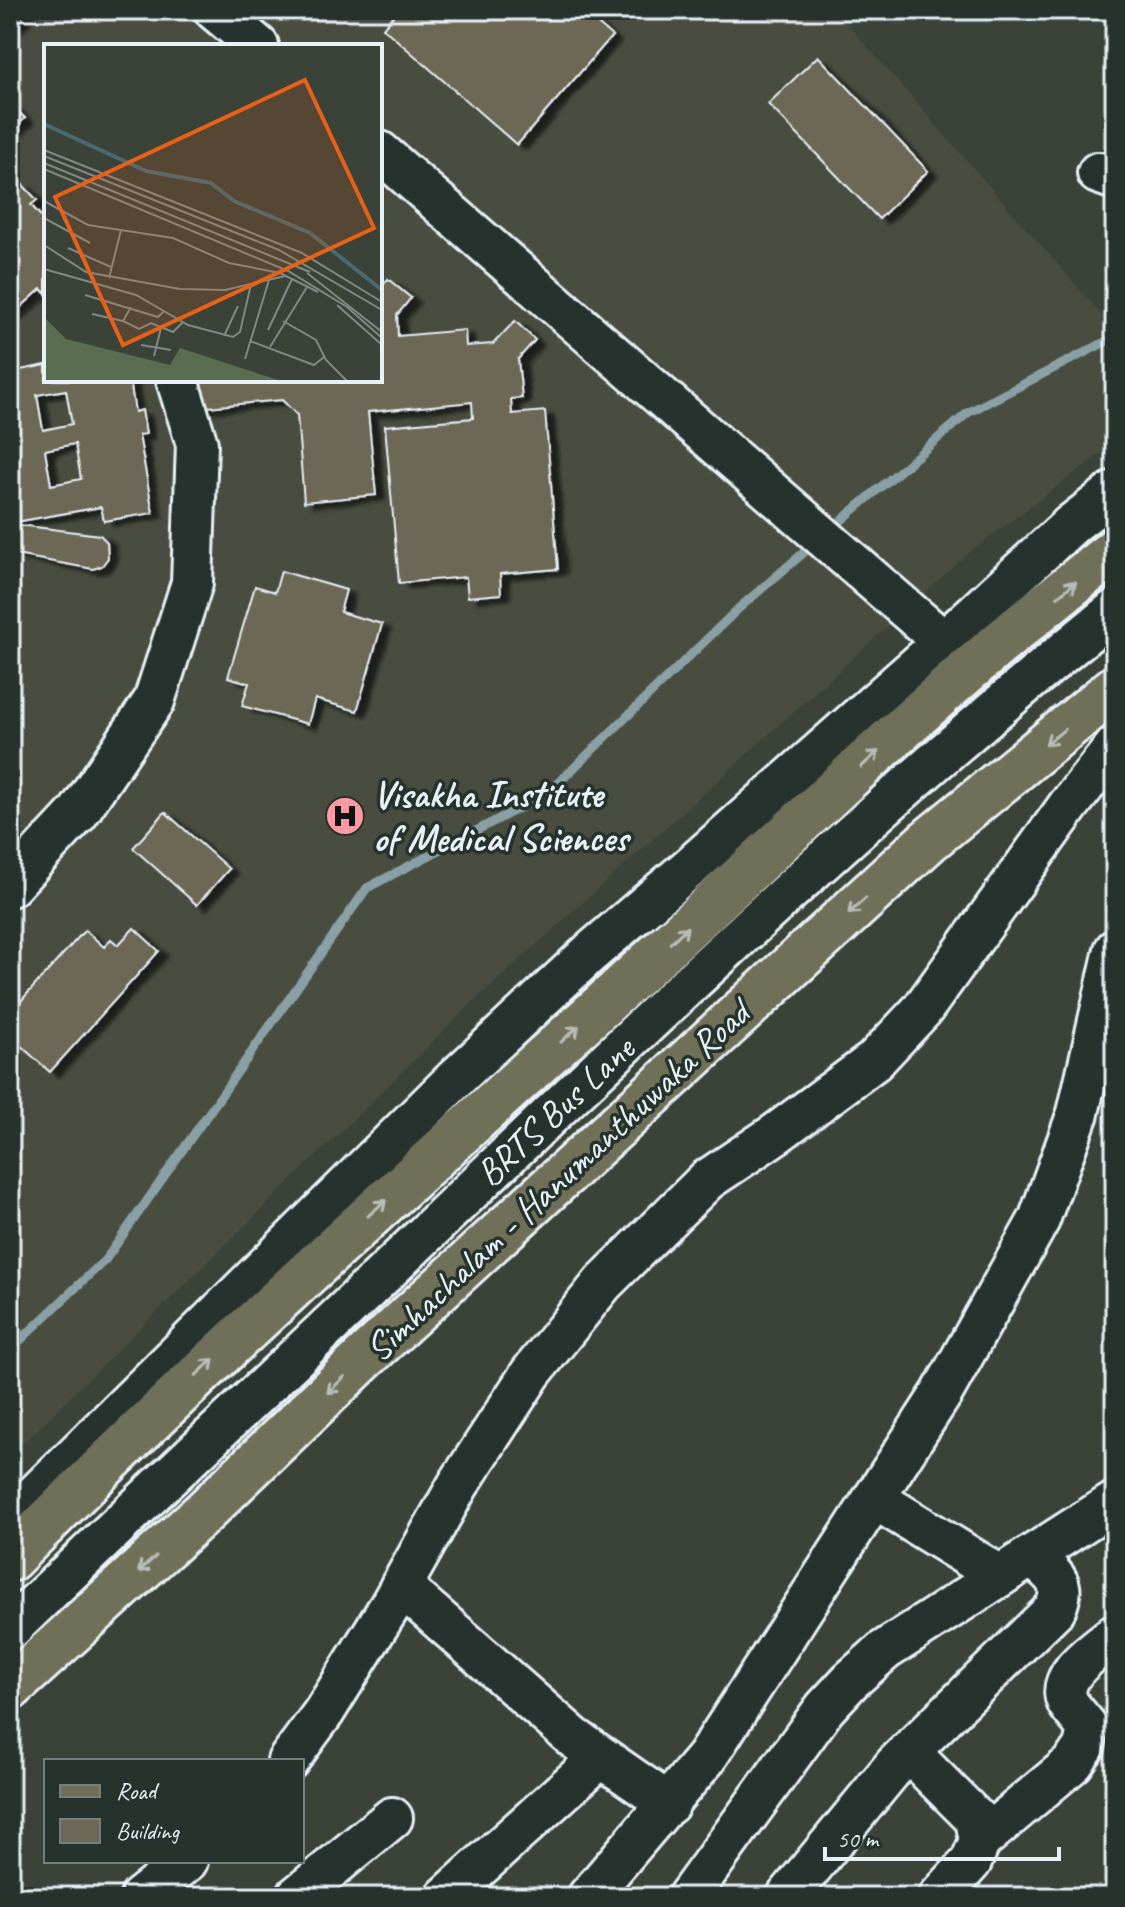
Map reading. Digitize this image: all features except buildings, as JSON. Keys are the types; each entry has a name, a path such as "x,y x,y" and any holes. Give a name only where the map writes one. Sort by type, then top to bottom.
{"main road":[{"path":"10,1559 183,1387 443,1147 622,988 925,709 1115,550"},
{"name":"Simhachalam - Hanumanthuwaka Road","path":"10,1688 203,1513 364,1358 928,841 1114,691"}],"street":[{"path":"215,10 256,44"},
{"path":"382,154 944,642"},
{"path":"10,886 78,813 154,701 192,583 197,444 178,382"},
{"path":"10,1520 457,1077 591,952 944,642 1072,524 1115,491"},
{"name":"BRTS Bus Lane","path":"10,1629 653,1019 925,768 1115,610"},
{"path":"289,1759 324,1712 458,1485 531,1373 603,1283 707,1180 777,1133 884,1051 922,1010 1069,805 1115,747"},
{"path":"588,1897 706,1758 942,1393 1039,1220 1078,1113 1115,950"},
{"path":"591,952 688,1060"},
{"path":"787,1897 864,1799 1055,1609 1061,1596 1059,1582 1016,1566 874,1498"},
{"path":"688,1897 825,1708 851,1680 885,1650 1115,1502"},
{"path":"401,1586 574,1738 669,1804"},
{"path":"939,1897 971,1862 980,1841 1073,1763 1084,1747 1088,1728 1067,1701 1067,1685 1073,1670 1115,1634"},
{"path":"909,1752 976,1819 980,1841"},
{"path":"446,1897 601,1757"},
{"path":"296,1897 392,1818"},
{"path":"141,1897 184,1863"}],"shaded area":[{"name":"Visakha Institute of Medical Sciences","path":"10,10 835,10 1115,330 1115,443 971,551 472,1003 10,1456"}],"waterway":[{"path":"829,531 969,412 1115,337"},
{"path":"10,1350 106,1259 367,888 548,793 738,609 815,543"}],"place":[{"name":"Visakha Institute of Medical Sciences","path":"345,816"}]}
